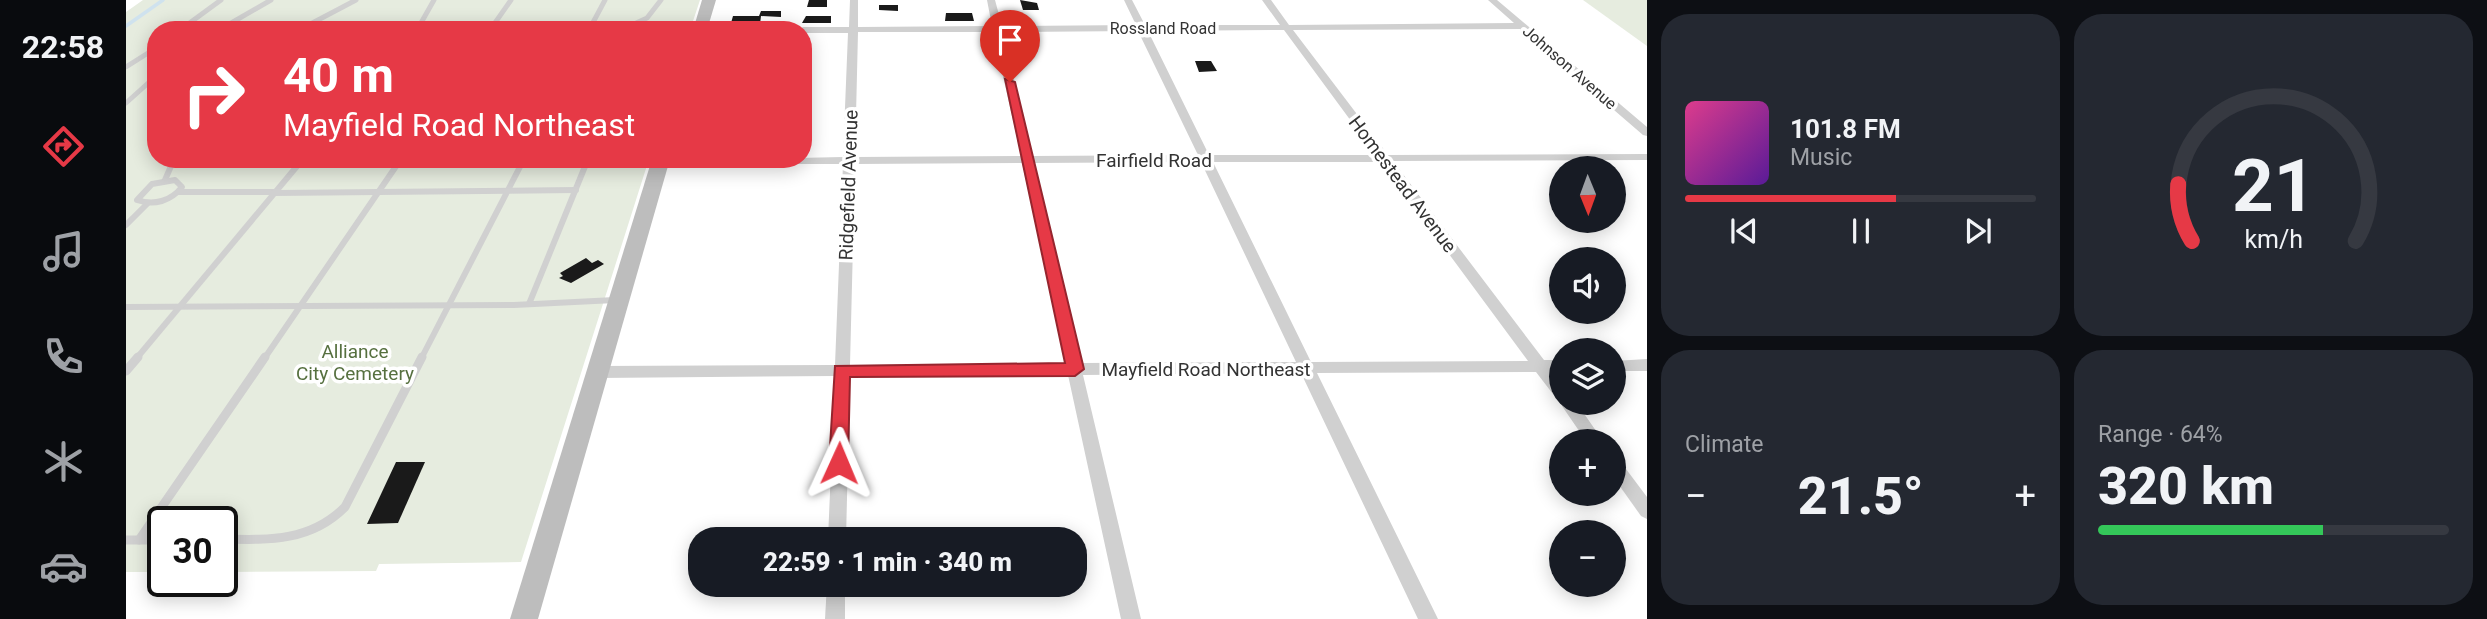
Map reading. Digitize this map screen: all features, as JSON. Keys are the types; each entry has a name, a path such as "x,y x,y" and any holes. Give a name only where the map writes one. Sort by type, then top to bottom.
{"street":[{"path":"703,21 709,0"},
{"name":"Ridgefield Avenue","path":"837,527 855,0"},
{"path":"991,0 1131,619"},
{"path":"1128,0 1429,619"},
{"name":"Homestead Avenue","path":"1266,0 1549,378"},
{"name":"Johnson Avenue","path":"1492,0 1647,133"},
{"name":"Rossland Road","path":"812,30 1523,26"},
{"name":"Fairfield Road","path":"812,159 1647,157"},
{"path":"524,619 659,168"},
{"path":"1626,366 1647,365"},
{"name":"Mayfield Road Northeast","path":"598,372 1549,366"},
{"path":"1626,482 1647,511"},
{"path":"835,619 836,597"}],"lane":[{"path":"192,21 221,0"},
{"path":"235,21 271,0"},
{"path":"316,21 356,0"},
{"path":"422,21 434,0"},
{"path":"496,21 511,0"},
{"path":"594,21 605,0"},
{"path":"640,21 647,18 661,0"},
{"path":"126,67 147,54"},
{"path":"126,103 147,84"},
{"path":"165,180 170,168"},
{"path":"126,371 295,168"},
{"path":"139,540 395,168"},
{"path":"238,539 296,537 319,530 338,516 351,497 519,168"},
{"path":"529,304 585,168"},
{"path":"126,198 137,197 146,188 165,180 179,182 182,187 167,199 148,203 138,202 137,197"},
{"path":"179,192 576,190"},
{"path":"126,225 148,203"},
{"path":"126,307 529,304 619,300"},
{"path":"126,540 147,540"}],"green space":[{"name":"Alliance City Cemetery","path":"143,0 700,0 693,21 147,21 147,168 646,168 521,562 379,564 376,571 238,572 238,506 147,506 147,572 126,572 126,12"},
{"path":"1583,0 1647,0 1647,46"}],"building":[{"path":"809,0 827,0 827,7 807,7"},
{"path":"1020,0 1037,3 1039,10 1023,10"},
{"path":"879,5 898,5 898,11 879,10"},
{"path":"761,11 781,11 781,17 761,16 760,21 732,21 733,16 759,16"},
{"path":"946,13 972,13 974,21 945,21"},
{"path":"806,16 831,16 831,23 803,21"},
{"path":"1195,61 1211,61 1217,71 1199,72"},
{"path":"586,258 592,263 598,260 604,264 571,283 559,278 563,276 560,273"},
{"path":"396,462 425,462 398,523 367,524"}],"waterway":[{"path":"126,26 163,0"}],"route":[{"path":"839,463 841,371 1075,369 1010,82"}]}
